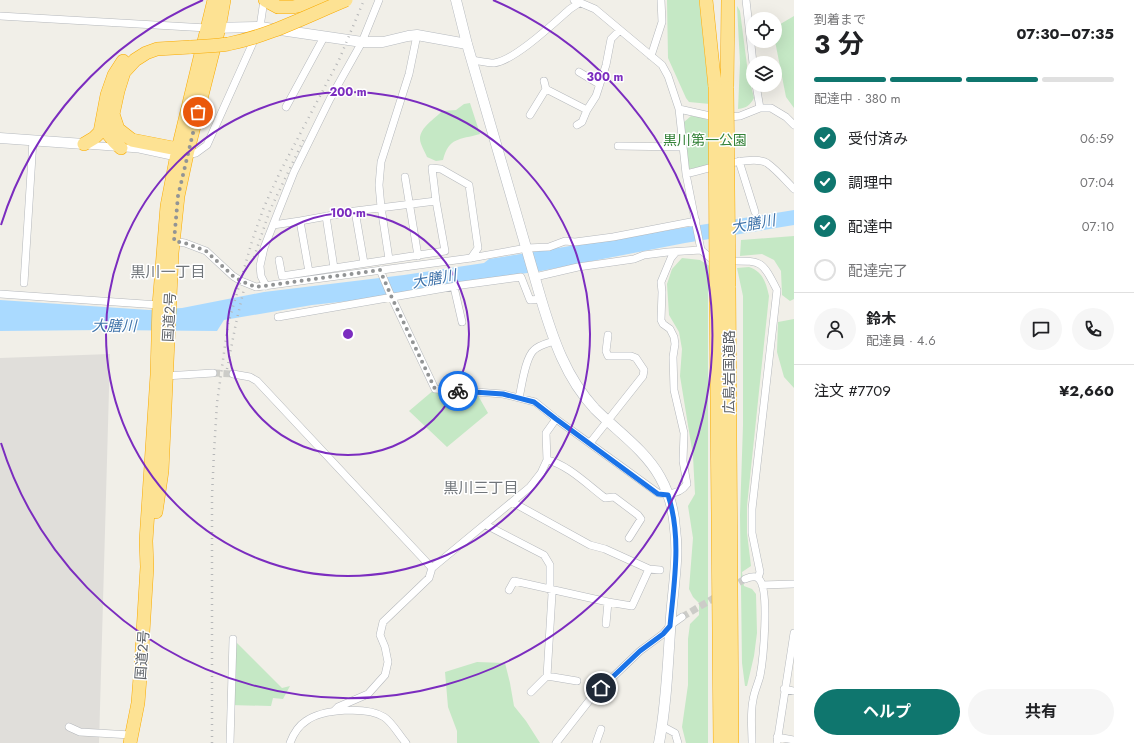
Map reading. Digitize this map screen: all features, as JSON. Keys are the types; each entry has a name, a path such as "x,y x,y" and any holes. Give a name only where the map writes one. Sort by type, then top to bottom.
{"highway":[{"name":"国道2号","path":"213,28 214,0"},
{"name":"国道2号","path":"130,739 138,703 147,567 146,541 162,375 163,307 172,252 169,241 178,196 180,153 213,28 224,0"},
{"path":"264,0 278,7 293,7 328,0"},
{"path":"180,153 132,140 118,129 113,114 118,91 124,72 135,60 146,53 157,49 227,37 258,29 328,0"},
{"path":"84,144 100,132 107,95 114,75 120,63 127,55 159,41 191,44 227,44 280,28 346,0"},
{"path":"706,0 721,87"},
{"name":"広島岩国道路","path":"715,0 721,87 722,286 720,743"},
{"name":"広島岩国道路","path":"721,87 728,0"},
{"path":"102,122 105,131 121,148"},
{"name":"広島岩国道路","path":"722,286 732,743"}],"street":[{"path":"0,138 180,153 196,152 206,145 260,27 264,0"},
{"path":"266,286 261,276 260,266 264,248 273,224 294,172 330,99 362,42 379,0"},
{"path":"456,0 467,44 534,276 554,341 562,361 583,395 607,421 649,461 660,477 673,511 676,530 675,557 662,726 659,743"},
{"path":"651,56 662,22 661,0"},
{"path":"746,0 752,56"},
{"path":"472,60 493,63 503,61 514,55 570,9 576,2 595,9 662,65 668,76 679,109 686,174 701,248 713,260 755,261 766,268 777,290 752,509 752,533 760,572 758,578 762,586 765,617 760,678 753,700 752,743"},
{"path":"0,16 213,28 260,27 362,42 383,42 417,35 467,44"},
{"path":"577,125 582,122 587,110 596,96 606,65 611,39 620,30"},
{"path":"389,259 379,185 381,162 409,74 417,35"},
{"path":"286,107 324,37"},
{"path":"579,72 599,84"},
{"path":"530,115 546,89 544,81"},
{"path":"546,89 587,110"},
{"path":"757,92 760,108"},
{"path":"679,109 719,118 740,116 760,108 771,108 786,117 794,125"},
{"path":"24,282 33,140"},
{"path":"618,146 684,147"},
{"path":"686,174 739,161 761,161 768,164 794,189"},
{"path":"739,161 755,212"},
{"path":"279,260 282,276 445,251 432,168 441,168 469,186 478,248 471,258"},
{"path":"405,177 411,205 415,256 406,266"},
{"path":"273,224 300,221 381,207 411,205 436,201"},
{"path":"355,211 364,263"},
{"path":"326,216 334,268"},
{"path":"300,221 309,272"},
{"path":"169,241 185,243 206,251 233,276 256,287 381,272 406,266 550,247 565,241 575,242 613,237 696,223"},
{"path":"534,276 578,267 634,259 650,254 701,248"},
{"path":"381,272 391,297 435,389 503,394 534,402 658,494 668,495 683,489 687,484 683,461 684,433 674,390 674,337 670,329 663,324 661,320 661,282 671,258 676,252"},
{"path":"278,317 391,297 521,277 530,300 541,299"},
{"path":"454,287 462,322"},
{"path":"0,294 163,307"},
{"path":"590,443 643,376 644,370 636,358 631,356 608,356 606,351 608,335"},
{"path":"519,398 528,360 532,352 536,348 554,341"},
{"path":"162,375 213,373"},
{"path":"233,374 250,377 257,381 432,568"},
{"path":"334,711 338,707 368,694 385,675 388,662 385,647 380,635 383,622 429,578 432,568 530,487 541,473 547,460 546,433 556,419"},
{"path":"547,460 553,461 573,473 605,498 614,497 638,515 641,519 629,538"},
{"path":"512,502 590,545 605,549 649,569 660,570"},
{"path":"486,524 544,555 550,565 550,588 552,594 546,676 531,692"},
{"path":"509,590 514,581 632,606 649,569"},
{"path":"745,579 751,577 758,578"},
{"path":"762,586 794,584"},
{"path":"606,624 608,602"},
{"path":"556,743 592,697 640,651 663,634 670,626 682,617"},
{"path":"794,635 784,689 777,740 794,740"},
{"path":"230,743 233,639"},
{"path":"546,676 577,681"},
{"path":"784,689 794,691"},
{"path":"290,743 294,733 305,721 321,713 334,711 362,711 379,714 386,718 406,743"},
{"path":"662,726 675,733 678,743"},
{"path":"69,727 80,732 130,739"},
{"path":"596,743 601,729"}],"shaded area":[{"path":"110,354 99,743 0,743 0,358"}],"green space":[{"path":"667,0 699,0 710,104 689,102 668,58"},
{"path":"737,6 740,11 746,58 746,92 753,92 754,98 748,106 738,109 740,63"},
{"path":"794,16 794,108 786,97 782,77 782,56 778,56 776,48 782,48 782,23"},
{"path":"470,103 480,134 452,143 448,147 443,160 436,161 427,157 420,139 422,131 425,127 442,111 456,110 464,104"},
{"name":"黒川第一公園","path":"691,116 700,117 710,121 723,163 689,169 684,122"},
{"path":"794,236 794,299 790,301 782,295 781,271 774,260 762,254 740,256 741,240"},
{"path":"682,258 700,260 711,267 712,280 708,292 708,743 686,743 682,727 688,685 688,639 690,624 699,615 699,603 693,597 689,589 693,538 688,506 695,494 693,456 680,376 682,349 679,332 669,315 667,284 672,269"},
{"path":"749,267 761,275 767,286 769,296 747,506 747,533 751,566 742,572 744,586 752,589 756,594 757,633 754,656 747,686 745,686 742,663 740,515 743,425 743,296 737,268"},
{"path":"794,319 794,388 784,377 777,352 778,322"},
{"path":"435,389 476,392 488,413 447,447 409,411"},
{"path":"233,639 282,688 290,686 283,699 273,698 271,706 230,705"},
{"path":"477,662 505,663 514,706 540,743 457,743 457,731 448,707 445,672"}],"water":[{"name":"大膳川","path":"794,210 794,225 685,243 541,271 444,285 358,300 312,305 224,320 217,331 0,331 0,300 149,310 182,308 264,292 404,275 484,263 489,259"}],"tunnel":[{"path":"213,373 233,374"},
{"path":"730,588 745,579"},
{"path":"682,617 719,595"}],"railway":[{"path":"212,743 212,496 217,403 228,324 253,238 264,207 280,172 339,60 364,0"},
{"path":"254,257 270,210 304,139"},
{"path":"227,369 244,289"}],"way so far":[{"path":"198,112 178,196 174,241 185,243 206,251 233,276 256,287 380,270 435,389 458,391"}],"district":[{"name":"黒川一丁目","path":"168,272"},
{"name":"黒川三丁目","path":"481,488"}],"route":[{"path":"458,391 503,394 534,402 658,494 668,495 673,511 676,530 670,626 663,634 640,651 601,688"}]}
